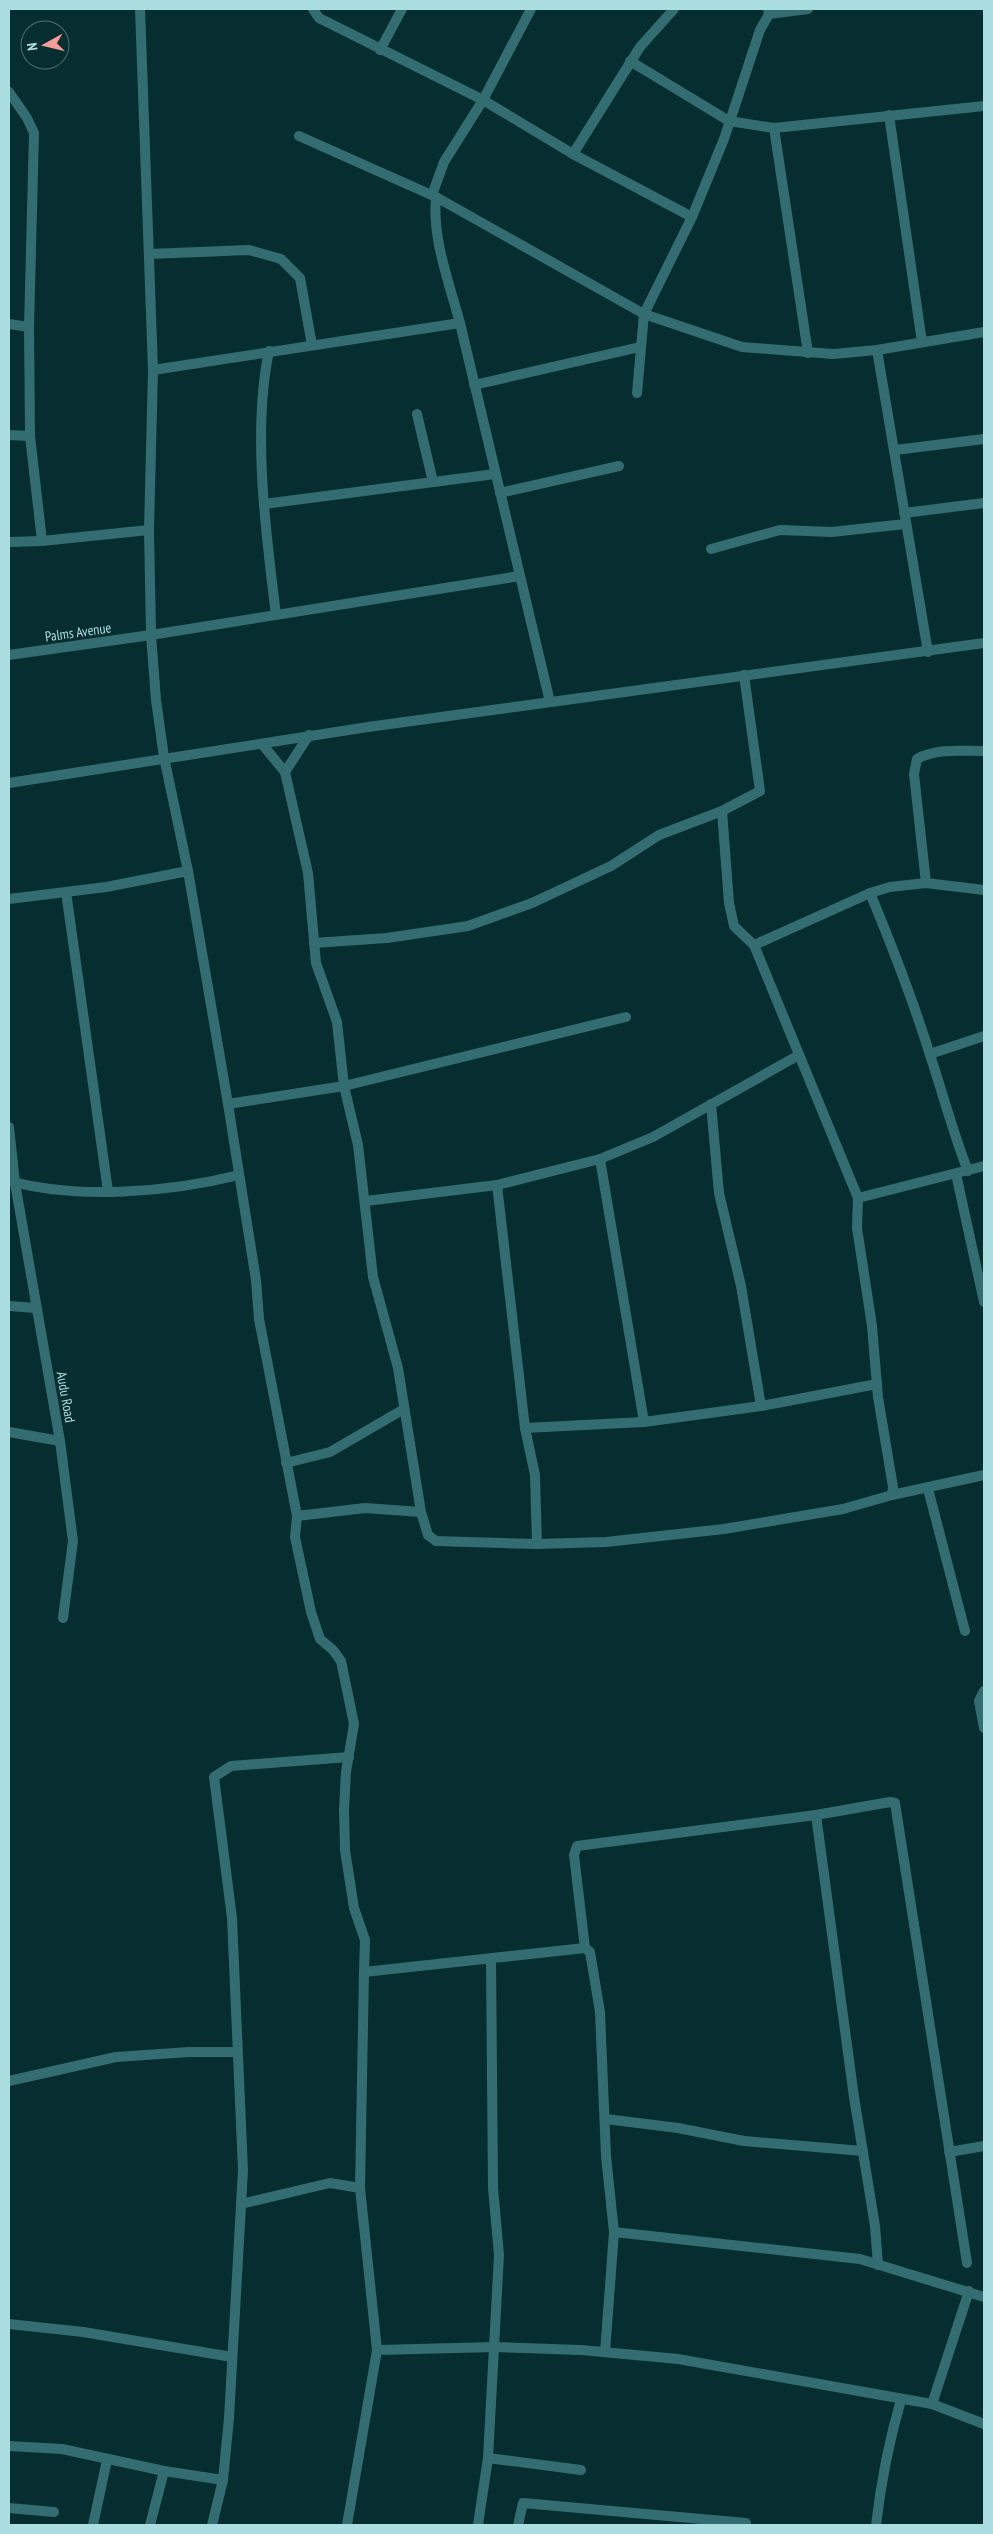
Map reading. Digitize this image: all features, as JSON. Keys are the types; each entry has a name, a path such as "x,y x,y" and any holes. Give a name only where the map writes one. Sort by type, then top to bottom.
{"street":[{"path":"140,9 153,370 148,530 151,635 164,757 188,871 228,1104 256,1280 258,1319 297,1516 295,1537 311,1612 320,1638 341,1661 354,1724 344,1810 345,1850 354,1908 365,1940 360,2188 377,2350 347,2525"},
{"path":"313,9 319,18 483,100 572,154 692,217"},
{"path":"380,50 402,9"},
{"path":"436,196 432,195 434,185 444,162 483,100 531,9"},
{"path":"572,154 640,47 674,9"},
{"path":"637,393 644,314 692,217 724,138 768,11 808,9"},
{"path":"630,62 729,121 774,128 984,106"},
{"path":"9,92 28,118 34,133 29,327 30,436 42,542"},
{"path":"889,115 922,342"},
{"path":"774,128 808,352"},
{"path":"299,136 436,196 644,314 742,347 833,354 877,350 984,332"},
{"path":"436,196 434,216 437,233 550,702"},
{"path":"149,254 249,250 282,258 300,278 312,345"},
{"path":"153,370 460,323"},
{"path":"9,324 29,327"},
{"path":"474,386 640,346"},
{"path":"877,350 928,652"},
{"path":"269,352 261,398 264,504 276,615"},
{"path":"418,414 434,482"},
{"path":"9,435 30,436"},
{"path":"895,450 984,439"},
{"path":"500,493 619,466"},
{"path":"264,504 495,474"},
{"path":"904,513 984,503"},
{"path":"711,549 780,530 832,532 905,524"},
{"path":"9,542 42,542 148,530"},
{"name":"Palms Avenue","path":"9,655 151,635 520,576"},
{"path":"9,783 310,735 984,643"},
{"path":"314,943 387,938 468,926 532,902 611,866 659,835 722,811 760,791 744,675"},
{"path":"285,772 310,735"},
{"path":"262,744 285,772 308,873 316,963 337,1022 344,1086 358,1145 366,1201 373,1277 398,1368 422,1512 428,1535 436,1542 537,1544 606,1542 724,1529 843,1509 892,1495 928,1489 984,1475"},
{"path":"926,882 914,774 917,759 927,753 941,751 984,751"},
{"path":"722,811 729,904 734,926 754,945 858,1198 857,1228 872,1326 877,1384 893,1487 892,1495"},
{"path":"9,899 106,887 188,871"},
{"path":"754,945 870,893 890,887 926,882 984,890"},
{"path":"66,892 108,1191"},
{"path":"870,893 888,937 930,1054 952,1129 968,1171"},
{"path":"228,1104 344,1086 626,1017"},
{"path":"930,1054 984,1036"},
{"path":"366,1201 497,1185 600,1159 653,1137 799,1056"},
{"path":"711,1104 719,1193 741,1286 761,1406"},
{"name":"Audu Road","path":"9,1127 12,1182 60,1441 73,1541 63,1618"},
{"path":"600,1159 644,1422"},
{"path":"858,1198 984,1166"},
{"path":"956,1174 984,1295"},
{"path":"12,1182 56,1190 108,1191 178,1188 239,1175"},
{"path":"497,1185 525,1428 535,1475 537,1544"},
{"path":"9,1306 36,1308"},
{"path":"525,1428 644,1422 761,1406 877,1384"},
{"path":"286,1463 330,1452 404,1409"},
{"path":"9,1432 60,1441"},
{"path":"928,1489 965,1631"},
{"path":"297,1516 365,1508 422,1512"},
{"path":"984,1691 979,1701 984,1728"},
{"path":"212,2525 223,2480 243,2170 232,1918 214,1777 231,1766 350,1757"},
{"path":"605,2352 614,2232 606,2156 606,2119 600,2012 593,1959 585,1948 574,1855 577,1846 816,1815 890,1802 895,1803 967,2263"},
{"path":"816,1815 875,2226 878,2265"},
{"path":"364,1972 585,1948"},
{"path":"478,2525 488,2458 499,2255 493,2188 491,1959"},
{"path":"9,2081 116,2058 189,2052 237,2052"},
{"path":"606,2119 678,2128 744,2140 864,2151"},
{"path":"949,2152 984,2146"},
{"path":"242,2204 330,2183 360,2188"},
{"path":"614,2232 830,2255 878,2265 984,2297"},
{"path":"932,2404 968,2291"},
{"path":"9,2324 83,2332 232,2356"},
{"path":"377,2350 495,2347 605,2352 678,2359 932,2404 984,2424"},
{"path":"876,2525 889,2443 901,2400"},
{"path":"9,2446 62,2449 164,2471 223,2480"},
{"path":"488,2458 581,2470"},
{"path":"94,2525 107,2460"},
{"path":"150,2525 164,2471"},
{"path":"518,2525 523,2503 746,2523"},
{"path":"9,2508 54,2512"}]}
